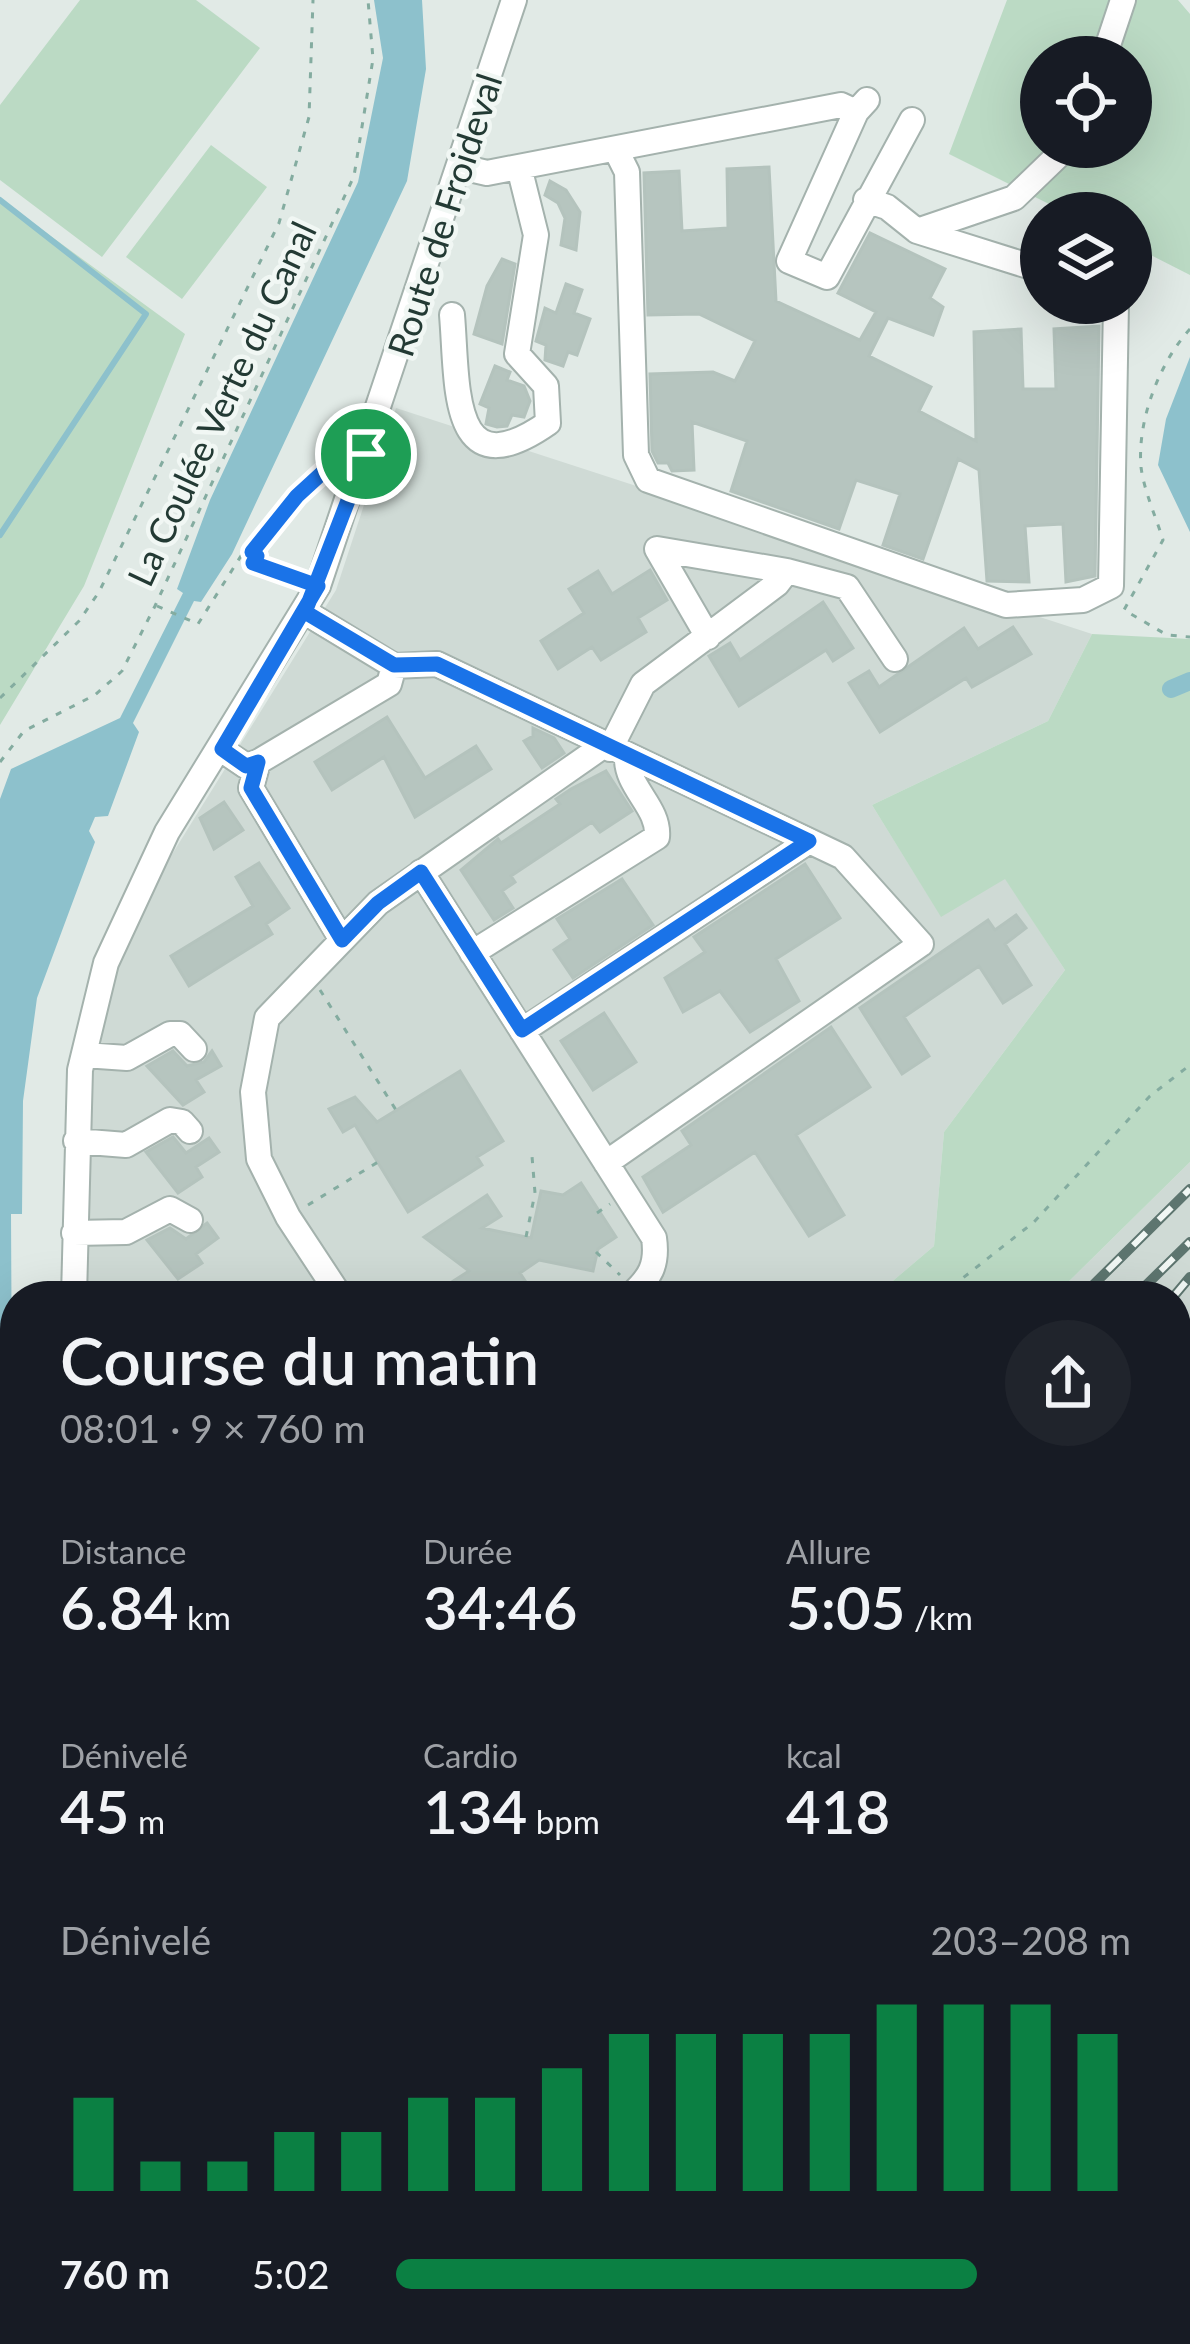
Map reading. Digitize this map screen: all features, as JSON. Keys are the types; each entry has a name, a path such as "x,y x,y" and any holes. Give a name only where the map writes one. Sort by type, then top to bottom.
{"street":[{"name":"Route de Froideval","path":"74,1281 76,1141 84,1055 106,963 167,832 318,586 366,454 514,0"},
{"path":"1111,36 1123,0"},
{"path":"461,166 487,173 617,152 841,105 861,106 789,261 827,277 911,120"},
{"path":"617,152 626,172 636,454 647,480 1006,605 1084,599 1111,586 1116,324"},
{"path":"452,316 461,414 471,437 489,446 516,446 548,423 546,386 517,354 536,235 519,167"},
{"path":"917,231 1014,198 1045,168"},
{"path":"866,200 887,207 917,231 1020,263"},
{"path":"708,637 657,549 847,586 895,659"},
{"path":"330,1281 288,1217 259,1160 253,1092 267,1018 378,903 613,750 643,684 787,571"},
{"path":"305,612 394,665 437,664 843,857 921,944 606,1163"},
{"path":"222,749 246,766 258,762 389,684 394,665"},
{"path":"472,952 657,837 658,825 613,750"},
{"path":"258,762 251,788 342,940"},
{"path":"522,1030 809,841"},
{"path":"421,872 654,1238 657,1257 641,1281"},
{"path":"84,1055 127,1058 170,1034 180,1034 194,1049"},
{"path":"76,1141 126,1145 170,1120 182,1122 190,1131"},
{"path":"74,1233 126,1232 170,1209 190,1220"}],"path":[{"path":"0,698 89,609 267,250 309,117 313,0"},
{"name":"La Coulée Verte du Canal","path":"0,762 24,731 95,695 122,671 155,606 354,176 374,59 368,0"},
{"path":"1190,329 1173,347 1144,420 1142,468 1163,539 1124,610 1167,635 1190,637"},
{"path":"252,552 297,496 345,452 366,454"},
{"path":"155,606 198,623 246,548 257,556 253,563 318,586"},
{"path":"310,974 396,1110"},
{"path":"959,1281 1034,1222 1150,1096 1190,1065"},
{"path":"526,1237 535,1193 532,1156"},
{"path":"288,1217 377,1162"},
{"path":"596,1252 621,1281"}],"shaded area":[{"path":"396,408 1092,634 1048,721 872,805 941,916 1005,878 1065,970 944,1132 934,1246 893,1281 85,1281 91,1082 110,986 153,885 336,590"},
{"path":"1190,1162 1190,1281 1069,1281"}],"green space":[{"path":"80,0 196,0 260,48 102,257 0,180 0,105"},
{"path":"1007,0 1178,0 1190,14 1190,275 1152,256 1152,192 1025,192 949,154"},
{"path":"211,145 267,187 182,299 126,257"},
{"path":"0,199 185,334 84,586 0,725"},
{"path":"1092,634 1190,639 1190,1162 1069,1281 893,1281 934,1246 944,1132 1065,970 1005,879 941,917 872,805 1048,721"}],"water":[{"path":"374,0 422,0 426,69 407,181 232,554 201,602 194,601 133,723 139,732 108,816 95,817 89,831 95,842 37,998 23,1101 22,1214 11,1214 11,1281 0,1281 0,799 11,769 120,718 183,593 177,589 210,500 358,182 383,58"},
{"path":"1190,357 1190,532 1158,465 1166,419"}],"building":[{"path":"769,167 776,301 860,340 876,312 838,293 870,233 945,269 930,298 943,307 933,335 888,318 869,356 931,387 919,411 976,441 974,332 1021,329 1023,389 1056,389 1054,329 1099,326 1095,576 1066,582 1063,524 1025,526 1029,582 987,581 979,470 958,459 923,559 883,545 900,494 856,480 839,529 731,491 747,441 692,422 694,470 672,471 668,463 658,463 652,451 650,374 713,372 735,381 755,341 699,314 648,315 644,173 679,171 682,231 728,228 727,169"},
{"path":"550,181 566,190 580,212 576,250 561,245 565,218 558,203 545,195"},
{"path":"502,259 515,264 502,344 474,334 487,286"},
{"path":"566,284 582,290 574,313 590,319 577,355 568,352 563,366 545,360 546,345 536,341 545,308 556,313"},
{"path":"495,366 510,372 507,380 524,386 530,401 524,417 512,415 507,426 486,424 489,408 480,404"},
{"path":"650,570 667,600 638,618 646,632 601,660 592,647 558,669 541,641 584,613 569,589 598,571 612,594"},
{"path":"823,602 853,648 833,661 826,650 739,706 709,656 730,643 740,660"},
{"path":"1013,627 1031,654 972,687 966,678 880,732 849,683 869,671 879,687 964,628 978,649"},
{"path":"387,717 425,778 476,746 491,769 415,817 384,757 332,790 315,762"},
{"path":"533,728 554,738 564,753 542,768 524,741 533,736"},
{"path":"606,771 632,811 600,832 592,822 511,876 515,882 502,891 513,908 494,920 461,870 498,839 501,843 560,804 556,799"},
{"path":"224,802 243,830 214,849 200,818"},
{"path":"259,863 289,908 266,924 272,934 189,986 171,956 253,906 236,877"},
{"path":"805,864 840,918 776,959 799,1001 750,1032 720,991 683,1012 665,978 705,952 694,937"},
{"path":"622,879 653,925 573,978 554,950 570,939 557,919"},
{"path":"1016,915 1026,928 1005,944 1031,985 1003,1003 979,966 904,1017 929,1056 902,1074 860,1008 988,920 995,930"},
{"path":"604,1013 636,1062 593,1090 561,1041"},
{"path":"831,1027 870,1087 796,1135 844,1215 809,1236 755,1152 663,1212 643,1177 691,1145 682,1131"},
{"path":"173,1051 187,1066 204,1062 212,1051 221,1066 196,1080 204,1092 183,1105 147,1066"},
{"path":"460,1071 503,1141 477,1157 482,1165 408,1212 355,1125 343,1132 329,1109 355,1097 377,1122"},
{"path":"173,1137 186,1153 209,1138 219,1152 196,1167 202,1177 178,1193 146,1152"},
{"path":"581,1183 616,1237 598,1249 593,1271 539,1260 520,1273 525,1281 453,1281 469,1271 424,1237 487,1195 501,1216 482,1228 531,1238 541,1191 563,1195"},
{"path":"207,1223 218,1238 196,1254 202,1263 178,1279 147,1240 170,1228 186,1239"}],"waterway":[{"path":"0,200 146,314 0,535"},
{"path":"1171,689 1190,681"}],"railway":[{"path":"1097,1281 1190,1189"},
{"path":"1150,1281 1190,1242"},
{"path":"1187,1281 1190,1277"}],"route":[{"path":"366,454 318,586 305,612 394,665 437,664 809,841 522,1030 421,872 378,903 342,940 251,788 258,762 246,766 222,749 318,586 253,563 257,556 252,552 297,496 345,452 366,454"}]}
